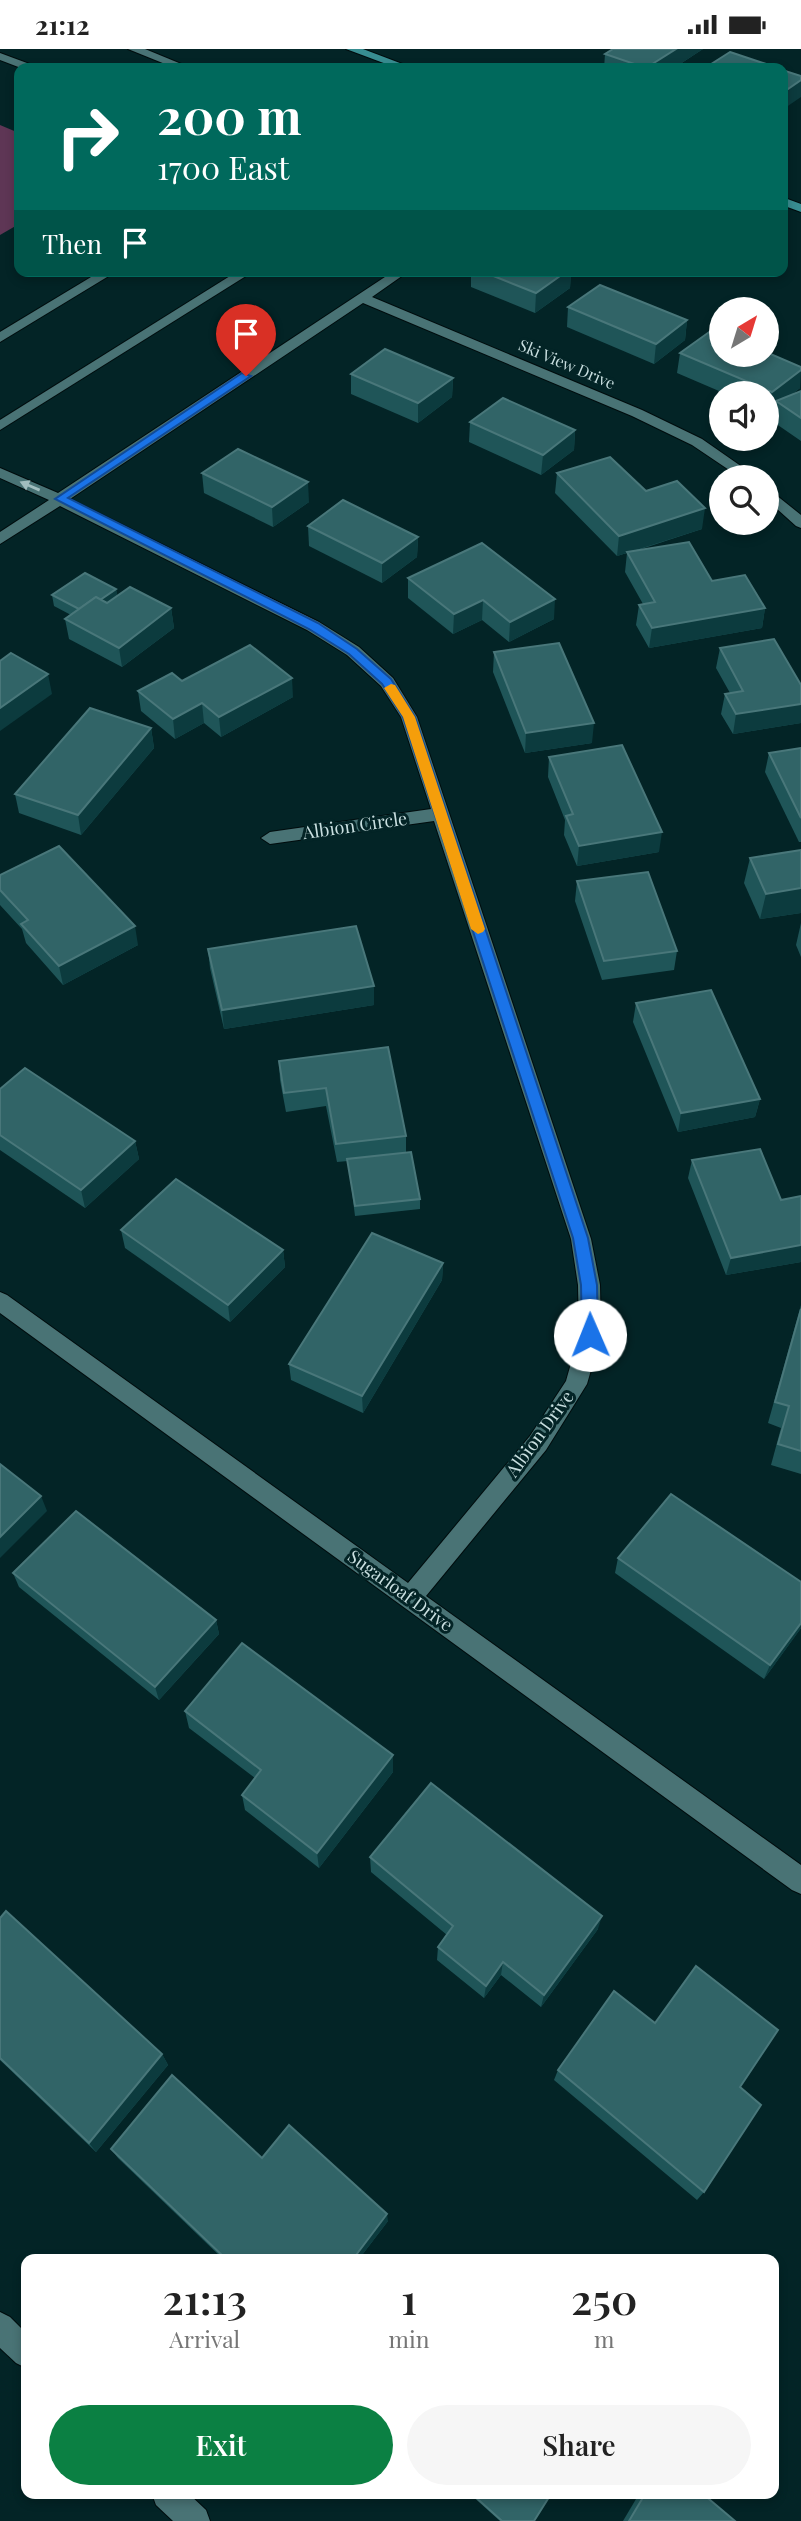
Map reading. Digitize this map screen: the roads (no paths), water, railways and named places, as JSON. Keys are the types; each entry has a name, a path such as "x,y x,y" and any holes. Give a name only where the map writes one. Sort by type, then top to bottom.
{"main road":[{"path":"352,49 393,63"}],"street":[{"path":"135,49 172,63"},
{"path":"0,56 18,63"},
{"path":"0,338 101,277"},
{"path":"0,426 238,277"},
{"path":"0,539 394,277"},
{"name":"Ski View Drive","path":"362,298 637,413 697,442 732,465"},
{"name":"Albion Drive","path":"0,472 60,499 313,626 353,651 387,682 409,717 581,1238 589,1285 590,1335 576,1384 538,1443 410,1598"},
{"path":"779,503 801,523"},
{"name":"Albion Circle","path":"270,838 440,814"},
{"name":"Sugarloaf Drive","path":"0,1301 801,1881"},
{"path":"0,2327 21,2348"},
{"path":"172,2499 195,2521"}]}
